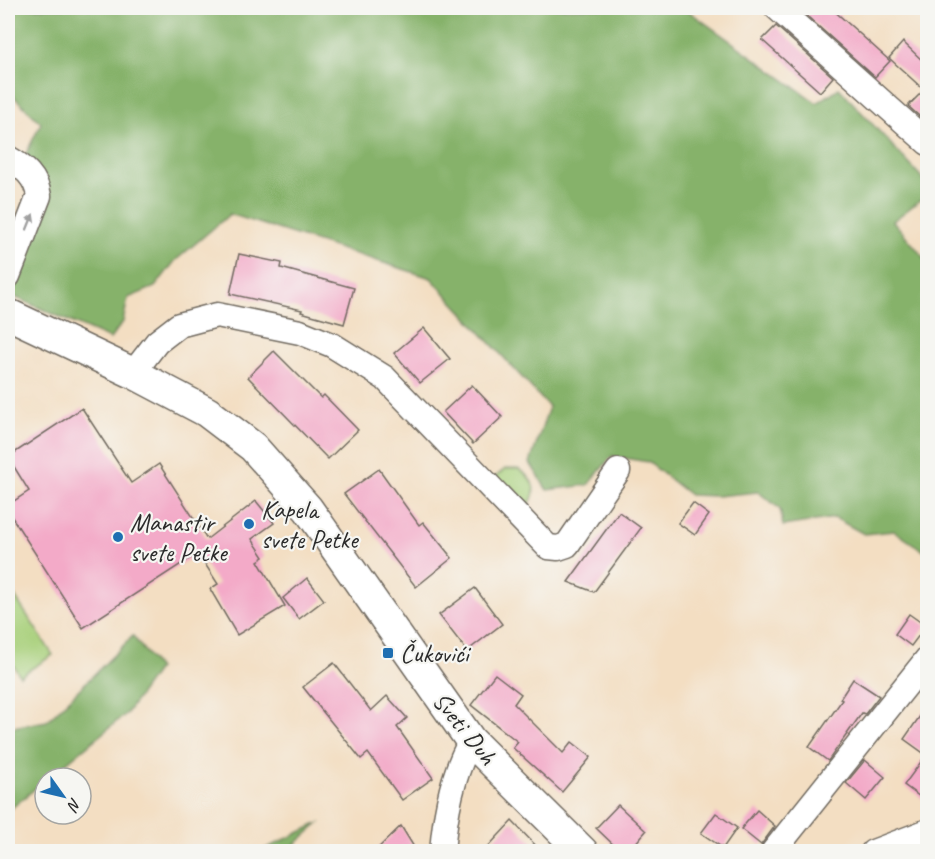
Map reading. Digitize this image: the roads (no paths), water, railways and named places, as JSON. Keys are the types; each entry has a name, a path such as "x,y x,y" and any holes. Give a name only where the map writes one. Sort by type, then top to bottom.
{"main road":[{"name":"Sveti Duh","path":"8,314 133,373 219,419 273,467 315,518 471,741 583,852"}],"street":[{"path":"777,8 927,143"},
{"path":"8,158 28,171 37,186 39,196 8,276"},
{"path":"133,373 158,342 179,325 217,315 300,332 332,345 385,378 548,547 558,548 567,545 618,471"},
{"path":"772,852 927,658"},
{"path":"442,852 452,790 460,759 471,741"},
{"path":"873,852 927,831"}],"place":[{"name":"Kapela svete Petke","path":"249,524"},
{"name":"Manastir svete Petke","path":"118,537"},
{"name":"Čukovići","path":"388,653"}]}
